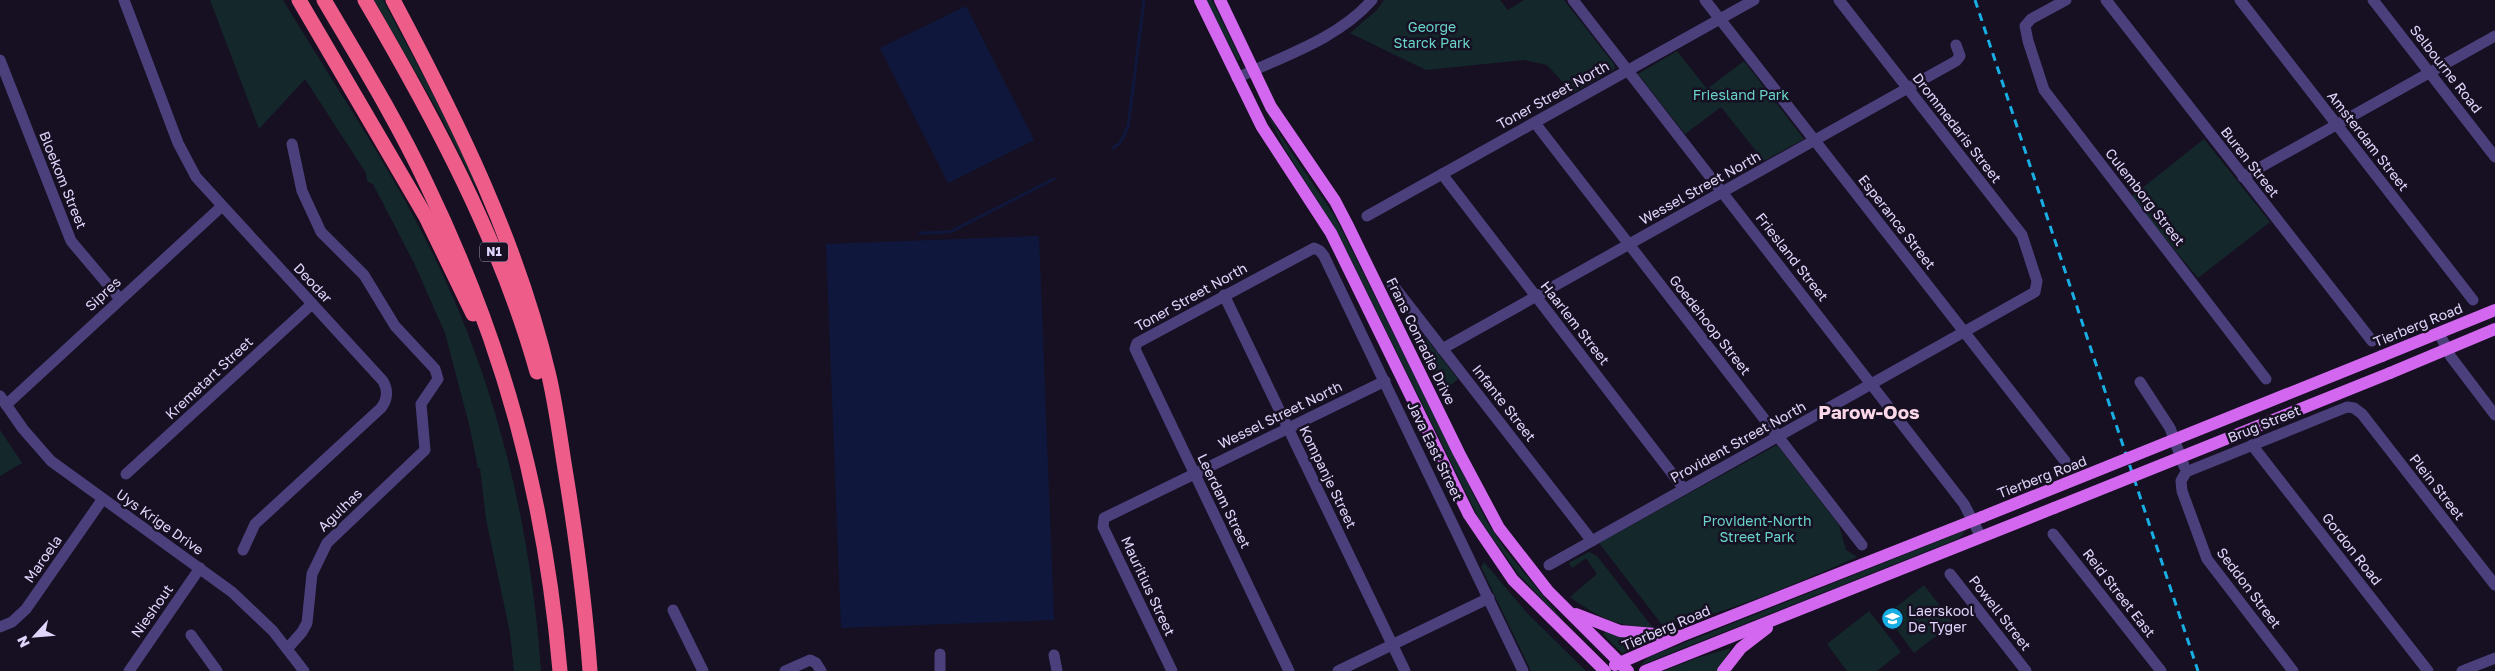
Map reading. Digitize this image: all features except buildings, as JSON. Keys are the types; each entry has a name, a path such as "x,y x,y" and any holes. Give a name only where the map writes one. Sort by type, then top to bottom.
{"highway":[{"path":"300,0 442,245 512,399"},
{"name":"N1","path":"324,0 392,116 427,184 475,294 512,399 542,524 555,610 560,671"},
{"name":"N1","path":"365,0 421,97 458,169 508,286 536,367 555,436 572,511 586,612 590,671"},
{"path":"393,0 430,69 473,160 498,217 523,287 549,376 572,511"}],"main road":[{"path":"1200,0 1262,127 1331,233 1449,476 1483,538 1513,580 1603,670"},
{"name":"Frans Conradie Drive","path":"1220,0 1282,125 1335,202 1347,224 1489,512 1530,571 1625,667"},
{"name":"Tierberg Road","path":"1603,670 1625,667 1681,636 2495,310"},
{"path":"1645,671 2390,373 2495,329"},
{"path":"1569,612 1620,631 1681,636"},
{"path":"1723,671 1741,648 1780,617"}],"street":[{"name":"Deodar","path":"124,0 182,152 196,177 221,207 383,381 387,391 386,400 381,408 255,524 243,550"},
{"path":"1237,78 1326,37 1348,24 1372,0"},
{"name":"Friesland Street","path":"1573,0 1977,519 1985,535"},
{"name":"Esperance Street","path":"1706,0 2065,461"},
{"name":"Toner Street North","path":"1367,216 1754,0"},
{"name":"Drommedaris Street","path":"1839,0 2022,235 2037,281"},
{"name":"Culemborg Street","path":"2066,0 2028,22 2025,30 2044,90 2266,379"},
{"name":"Buren Street","path":"2106,0 2372,341"},
{"name":"Amsterdam Street","path":"2240,0 2473,300"},
{"name":"Selbourne Road","path":"2373,0 2495,157"},
{"path":"2243,177 2495,36"},
{"name":"Wessel Street North","path":"1442,349 1908,89 1958,59 1960,54 1956,45"},
{"name":"Bloekom Street","path":"0,60 71,241 120,299"},
{"name":"Goedehoop Street","path":"1534,123 1862,546"},
{"name":"Agulhas","path":"287,649 302,632 307,623 312,574 327,544 423,453 426,445 421,411 422,400 437,384 438,374 395,326 364,275 321,232 300,186 292,144"},
{"name":"Haarlem Street","path":"1442,174 1684,489"},
{"name":"Sipres","path":"3,400 120,299 221,207"},
{"name":"Toner Street North","path":"1136,344 1314,248"},
{"name":"Java East Street","path":"1314,248 1324,256 1523,671"},
{"name":"Provident Street North","path":"1550,565 2030,296 2036,290 2037,281"},
{"name":"Infante Street","path":"1392,284 1592,541"},
{"name":"Kompanje Street","path":"1224,295 1405,671"},
{"name":"Kremetart Street","path":"126,474 312,304"},
{"path":"2439,333 2446,349 2495,415"},
{"name":"Leerdam Street","path":"1136,344 1135,351 1289,671"},
{"name":"Wessel Street North","path":"1107,515 1385,381"},
{"name":"Seddon Street","path":"2140,382 2170,428 2186,472 2181,481 2182,491 2207,559 2293,671"},
{"name":"Uys Krige Drive","path":"3,400 25,431 51,461 102,500 232,592 273,631 304,671"},
{"name":"Brug Street","path":"2186,472 2347,407 2354,408"},
{"name":"Plein Street","path":"2354,408 2362,414 2495,585"},
{"name":"Gordon Road","path":"2252,445 2428,671"},
{"name":"Maroela","path":"0,627 12,622 26,609 102,500"},
{"name":"Mauritius Street","path":"1107,515 1103,521 1103,527 1172,671"},
{"name":"Reid Street East","path":"2052,534 2161,671"},
{"name":"Nieshout","path":"128,671 200,568"},
{"name":"Powell Street","path":"1950,574 2026,671"},
{"path":"1338,671 1488,598"},
{"path":"673,610 703,671"},
{"path":"191,635 217,671"},
{"path":"940,654 940,671"},
{"path":"1054,655 1057,671"},
{"path":"2462,671 2495,658"},
{"path":"784,671 806,661 813,661 821,671"}],"green space":[{"path":"210,0 283,0 397,186 431,250 454,299 474,350 492,402 507,455 529,562 541,671 514,671 510,633 486,519 480,468 478,468 470,428 445,333 414,263 373,184 367,181 366,173 305,79 259,129"},
{"path":"374,0 383,0 433,94 478,186 476,187 439,113"},
{"path":"1206,0 1212,0 1240,58 1238,61"},
{"name":"George Starck Park","path":"1384,0 1500,0 1508,10 1524,0 1564,0 1614,64 1615,69 1573,93 1547,65 1524,60 1426,70 1350,33 1377,10"},
{"name":"Friesland Park","path":"1677,51 1707,89 1744,61 1804,139 1764,161 1721,107 1685,134 1638,74"},
{"path":"1255,89 1280,135 1336,218 1487,522 1505,549 1565,623 1519,575 1479,519 1338,233 1285,149"},
{"path":"2204,139 2270,222 2198,278 2131,197"},
{"path":"1403,309 1458,379 1445,390 1442,391"},
{"path":"0,430 22,463 0,476"},
{"name":"Provident-North Street Park","path":"1777,445 1839,525 1846,550 1857,557 1737,606 1663,626 1599,543"},
{"path":"1966,530 1960,538 1641,665 1649,657"},
{"path":"1589,552 1597,556 1653,628 1628,625 1609,620 1570,597 1597,574 1586,558 1572,568 1569,563"},
{"path":"1484,562 1528,614 1586,671 1531,671 1481,567"},
{"path":"1924,585 1953,623 1914,653 1886,615"},
{"path":"1869,611 1901,652 1877,671 1847,671 1827,644"},
{"path":"1605,632 1658,639 1622,653 1603,634"},
{"path":"1731,648 1717,671 1664,671 1697,658"}],"water":[{"path":"966,6 1034,140 948,183 880,48"},
{"path":"1039,236 1054,620 841,628 826,244"}],"waterway":[{"path":"1113,148 1120,143 1128,127 1144,0"},
{"path":"920,233 950,232 1054,179"}],"railway":[{"path":"1975,0 2198,671"}],"place":[{"name":"Laerskool De Tyger","path":"1892,619"}],"district":[{"name":"Parow-Oos","path":"1869,412"}]}
